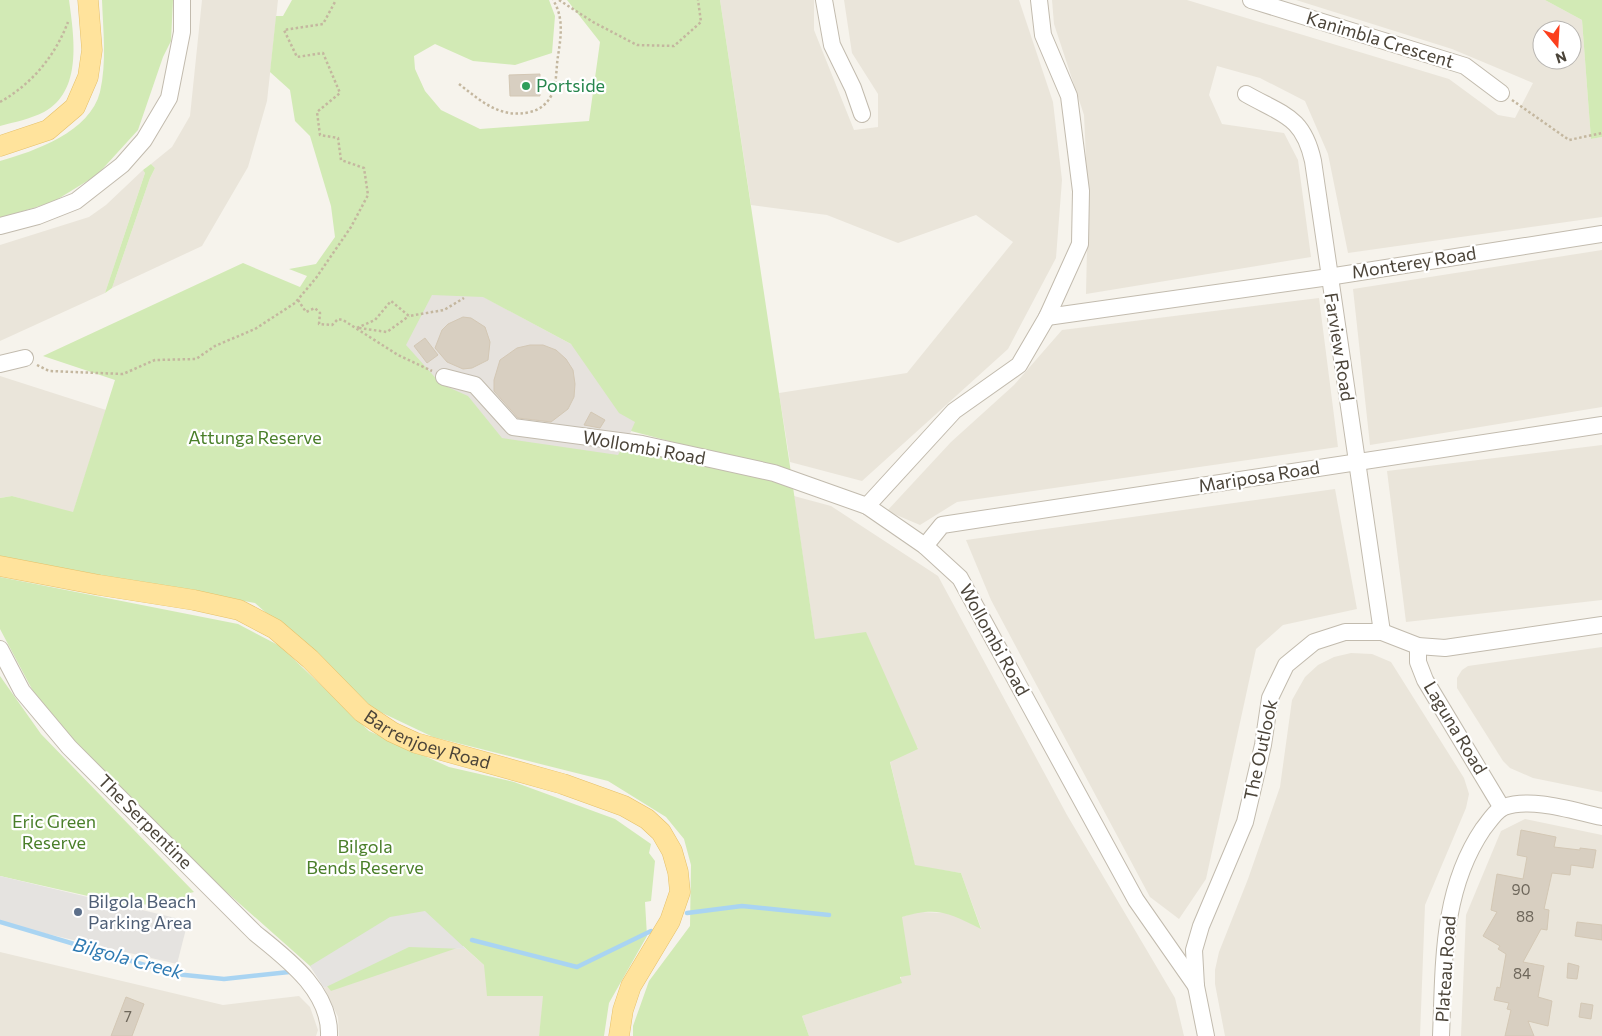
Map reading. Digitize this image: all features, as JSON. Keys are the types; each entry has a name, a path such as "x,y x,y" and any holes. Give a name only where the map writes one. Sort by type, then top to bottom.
{"main road":[{"path":"0,146 48,130 75,107 88,77 92,50 88,0"},
{"name":"Barrenjoey Road","path":"0,566 99,585 194,600 240,610 276,629 310,659 362,712 392,732 416,743 563,784 624,806 648,819 661,832 672,851 678,872 680,892 670,921 631,986 623,1010 619,1036"}],"street":[{"path":"0,226 38,216 76,201 122,164 144,140 169,98 182,32 182,0"},
{"path":"824,0 832,44 853,88 862,114"},
{"path":"867,506 954,411 1019,365 1047,316 1080,244 1081,191 1069,96 1043,34 1039,0"},
{"name":"Kanimbla Crescent","path":"1251,0 1465,66 1502,93"},
{"name":"Farview Road","path":"1246,94 1297,123 1308,139 1313,161 1382,632"},
{"name":"Monterey Road","path":"1047,316 1329,277 1602,234"},
{"path":"0,364 25,358"},
{"name":"Wollombi Road","path":"444,377 475,384 513,427 642,444 774,473 867,506 925,546 960,578 1136,900 1196,986"},
{"name":"Mariposa Road","path":"925,546 942,525 1602,425"},
{"name":"The Outlook","path":"1206,1036 1196,986 1194,950 1201,926 1245,822 1263,745 1270,698 1286,665 1314,642 1345,632 1382,632 1418,646 1445,648 1602,626"},
{"name":"Laguna Road","path":"1418,646 1418,662 1425,680 1502,808"},
{"name":"The Serpentine","path":"0,649 22,691 69,747 255,933 286,958 309,983 325,1015 329,1036"},
{"path":"1502,808 1523,804 1548,806 1602,817"},
{"name":"Plateau Road","path":"1441,1036 1445,931 1452,896 1476,839 1487,823 1502,808"}],"path":[{"path":"25,358 49,371 123,374 155,360 196,359 215,346 255,330 298,300 316,278 351,227 368,195 364,168 341,160 338,138 320,135 317,112 340,93 323,53 297,57 284,30 323,24 336,0"},
{"path":"459,84 492,109 507,114 519,115 535,111 548,102 553,92 561,33 558,12 553,0"},
{"path":"559,0 593,22 637,45 674,46 701,22 698,0"},
{"path":"0,102 22,88 40,70 68,22"},
{"path":"1502,93 1569,140 1602,133"},
{"path":"357,328 387,332 409,316 444,310 464,298"},
{"path":"298,300 306,312 315,308 320,312 319,324 332,325 338,319 357,328 398,355 444,377"},
{"path":"357,328 375,320 391,301 409,316"}],"shaded area":[{"path":"202,0 278,0 267,101 248,167 202,246 112,288 155,168 151,164 172,147 190,116"},
{"path":"720,0 814,0 814,30 854,130 878,127 878,94 852,53 844,0 1019,0 1053,102 1062,180 1056,258 1008,349 862,481 790,462 779,393 907,373 1013,242 976,215 898,243 827,215 751,205"},
{"path":"1052,0 1187,0 1449,79 1498,115 1515,118 1533,83 1452,49 1296,0 1545,0 1582,20 1591,139 1602,137 1602,217 1348,253 1328,154 1305,101 1260,78 1217,66 1209,95 1222,124 1284,133 1298,160 1311,257 1086,294 1088,202 1084,115 1054,24"},
{"path":"143,170 145,173 105,293 0,341 0,245 89,217 106,205"},
{"path":"1602,250 1602,407 1370,445 1353,289"},
{"path":"421,263 654,389 599,491 432,400 375,347"},
{"path":"1319,298 1338,447 957,502 920,525 887,511 951,442 1014,385 1062,330"},
{"path":"0,376 106,410 73,513 12,496 0,498"},
{"path":"1602,445 1602,600 1406,622 1387,471"},
{"path":"1335,489 1357,609 1283,625 1256,649 1206,879 1179,919 1150,897 991,600 966,540"},
{"path":"794,496 831,506 938,576 1067,815 1175,998 1184,1036 809,1036 802,1016 901,983 901,917 918,912 949,913 981,928 961,873 915,866 890,761 918,748 815,640"},
{"path":"1602,647 1602,792 1533,778 1510,768 1503,761 1457,688 1457,678 1462,670 1468,666"},
{"path":"1351,653 1372,654 1391,662 1464,778 1469,794 1466,808 1425,905 1420,1036 1225,1036 1215,984 1215,970 1219,952 1248,879 1280,787 1292,700 1305,677 1318,665 1334,657"},
{"path":"1525,819 1602,835 1602,1036 1461,1036 1466,915 1501,831"},
{"name":"Bilgola Beach Parking Area","path":"0,876 188,921 177,964 0,923"},
{"path":"425,911 466,949 409,947 324,988 310,966 390,917"},
{"path":"409,947 466,949 484,965 544,996 539,1036 339,1036 338,1017 324,988"},
{"path":"0,952 223,1005 299,996 310,1007 318,1030 316,1036 0,1036"}],"green space":[{"path":"0,0 69,0 74,46 70,77 65,91 56,103 44,112 0,126"},
{"path":"102,0 173,0 171,41 163,57 138,130 97,175 53,202 0,218 0,161 29,152 59,138 73,129 94,106 100,92 103,69"},
{"name":"Attunga Reserve","path":"292,0 549,0 555,16 552,53 515,65 473,61 435,44 414,56 415,69 425,91 441,110 480,129 589,121 600,42 567,0 720,0 791,473 631,431 635,422 619,413 571,344 483,297 432,295 406,345 441,384 468,396 502,438 618,455 626,440 793,487 815,639 866,632 918,749 890,762 915,865 961,873 981,929 952,915 943,913 925,912 902,917 911,975 900,977 902,983 802,1016 809,1036 633,1036 633,1026 649,981 690,926 691,865 684,839 666,817 608,781 433,737 374,709 255,603 0,557 0,498 12,496 73,512 115,380 43,356 243,263 300,287 307,276 289,269 316,264 335,237 331,206 310,136 295,121 290,90 270,72 276,16 283,16"},
{"path":"1545,0 1602,0 1602,137 1591,139 1582,20"},
{"path":"151,164 155,168 112,288 105,293 145,173 143,170"},
{"name":"Bilgola Bends Reserve","path":"0,577 238,624 280,646 369,731 449,767 514,782 615,819 651,844 649,853 655,861 651,901 645,902 647,936 609,1003 604,1036 539,1036 543,996 487,996 484,965 463,946 331,991 310,966 222,888 43,710 0,629"},
{"name":"Eric Green Reserve","path":"0,676 41,734 194,892 186,894 186,899 168,905 123,904 0,876"}],"building":[{"path":"540,74 540,96 510,96 509,75"},
{"path":"463,317 471,318 485,327 490,342 488,360 472,368 463,369 447,362 435,348 442,330 448,324"},
{"path":"425,338 438,355 427,363 414,346"},
{"path":"543,345 556,350 566,359 573,370 574,397 568,409 551,422 518,418 494,391 494,380 500,360 517,348"},
{"path":"591,412 605,420 600,428 584,425"},
{"path":"1521,830 1556,837 1554,847 1596,850 1593,868 1571,865 1570,875 1552,873 1544,909 1549,910 1547,930 1541,929 1523,962 1544,966 1538,997 1552,1001 1548,1026 1528,1021 1534,1036 1505,1036 1511,1010 1507,1009 1509,1003 1494,1000 1497,987 1500,988 1506,954 1498,949 1500,946 1483,936 1497,912 1491,910 1497,874 1523,879 1527,857 1517,855"},
{"path":"1577,922 1602,925 1602,940 1575,936"},
{"path":"1568,963 1579,966 1577,979 1567,978"},
{"path":"126,997 144,1004 132,1036 111,1036"},
{"path":"1581,1003 1593,1005 1591,1019 1579,1017"}],"waterway":[{"name":"Bilgola Creek","path":"687,913 742,906 829,915"},
{"name":"Bilgola Creek","path":"0,922 175,974 224,979 289,972"},
{"name":"Bilgola Creek","path":"472,940 577,967 651,931"}],"place":[{"name":"Portside","path":"526,86"},
{"name":"Bilgola Beach Parking Area","path":"78,912"}]}
